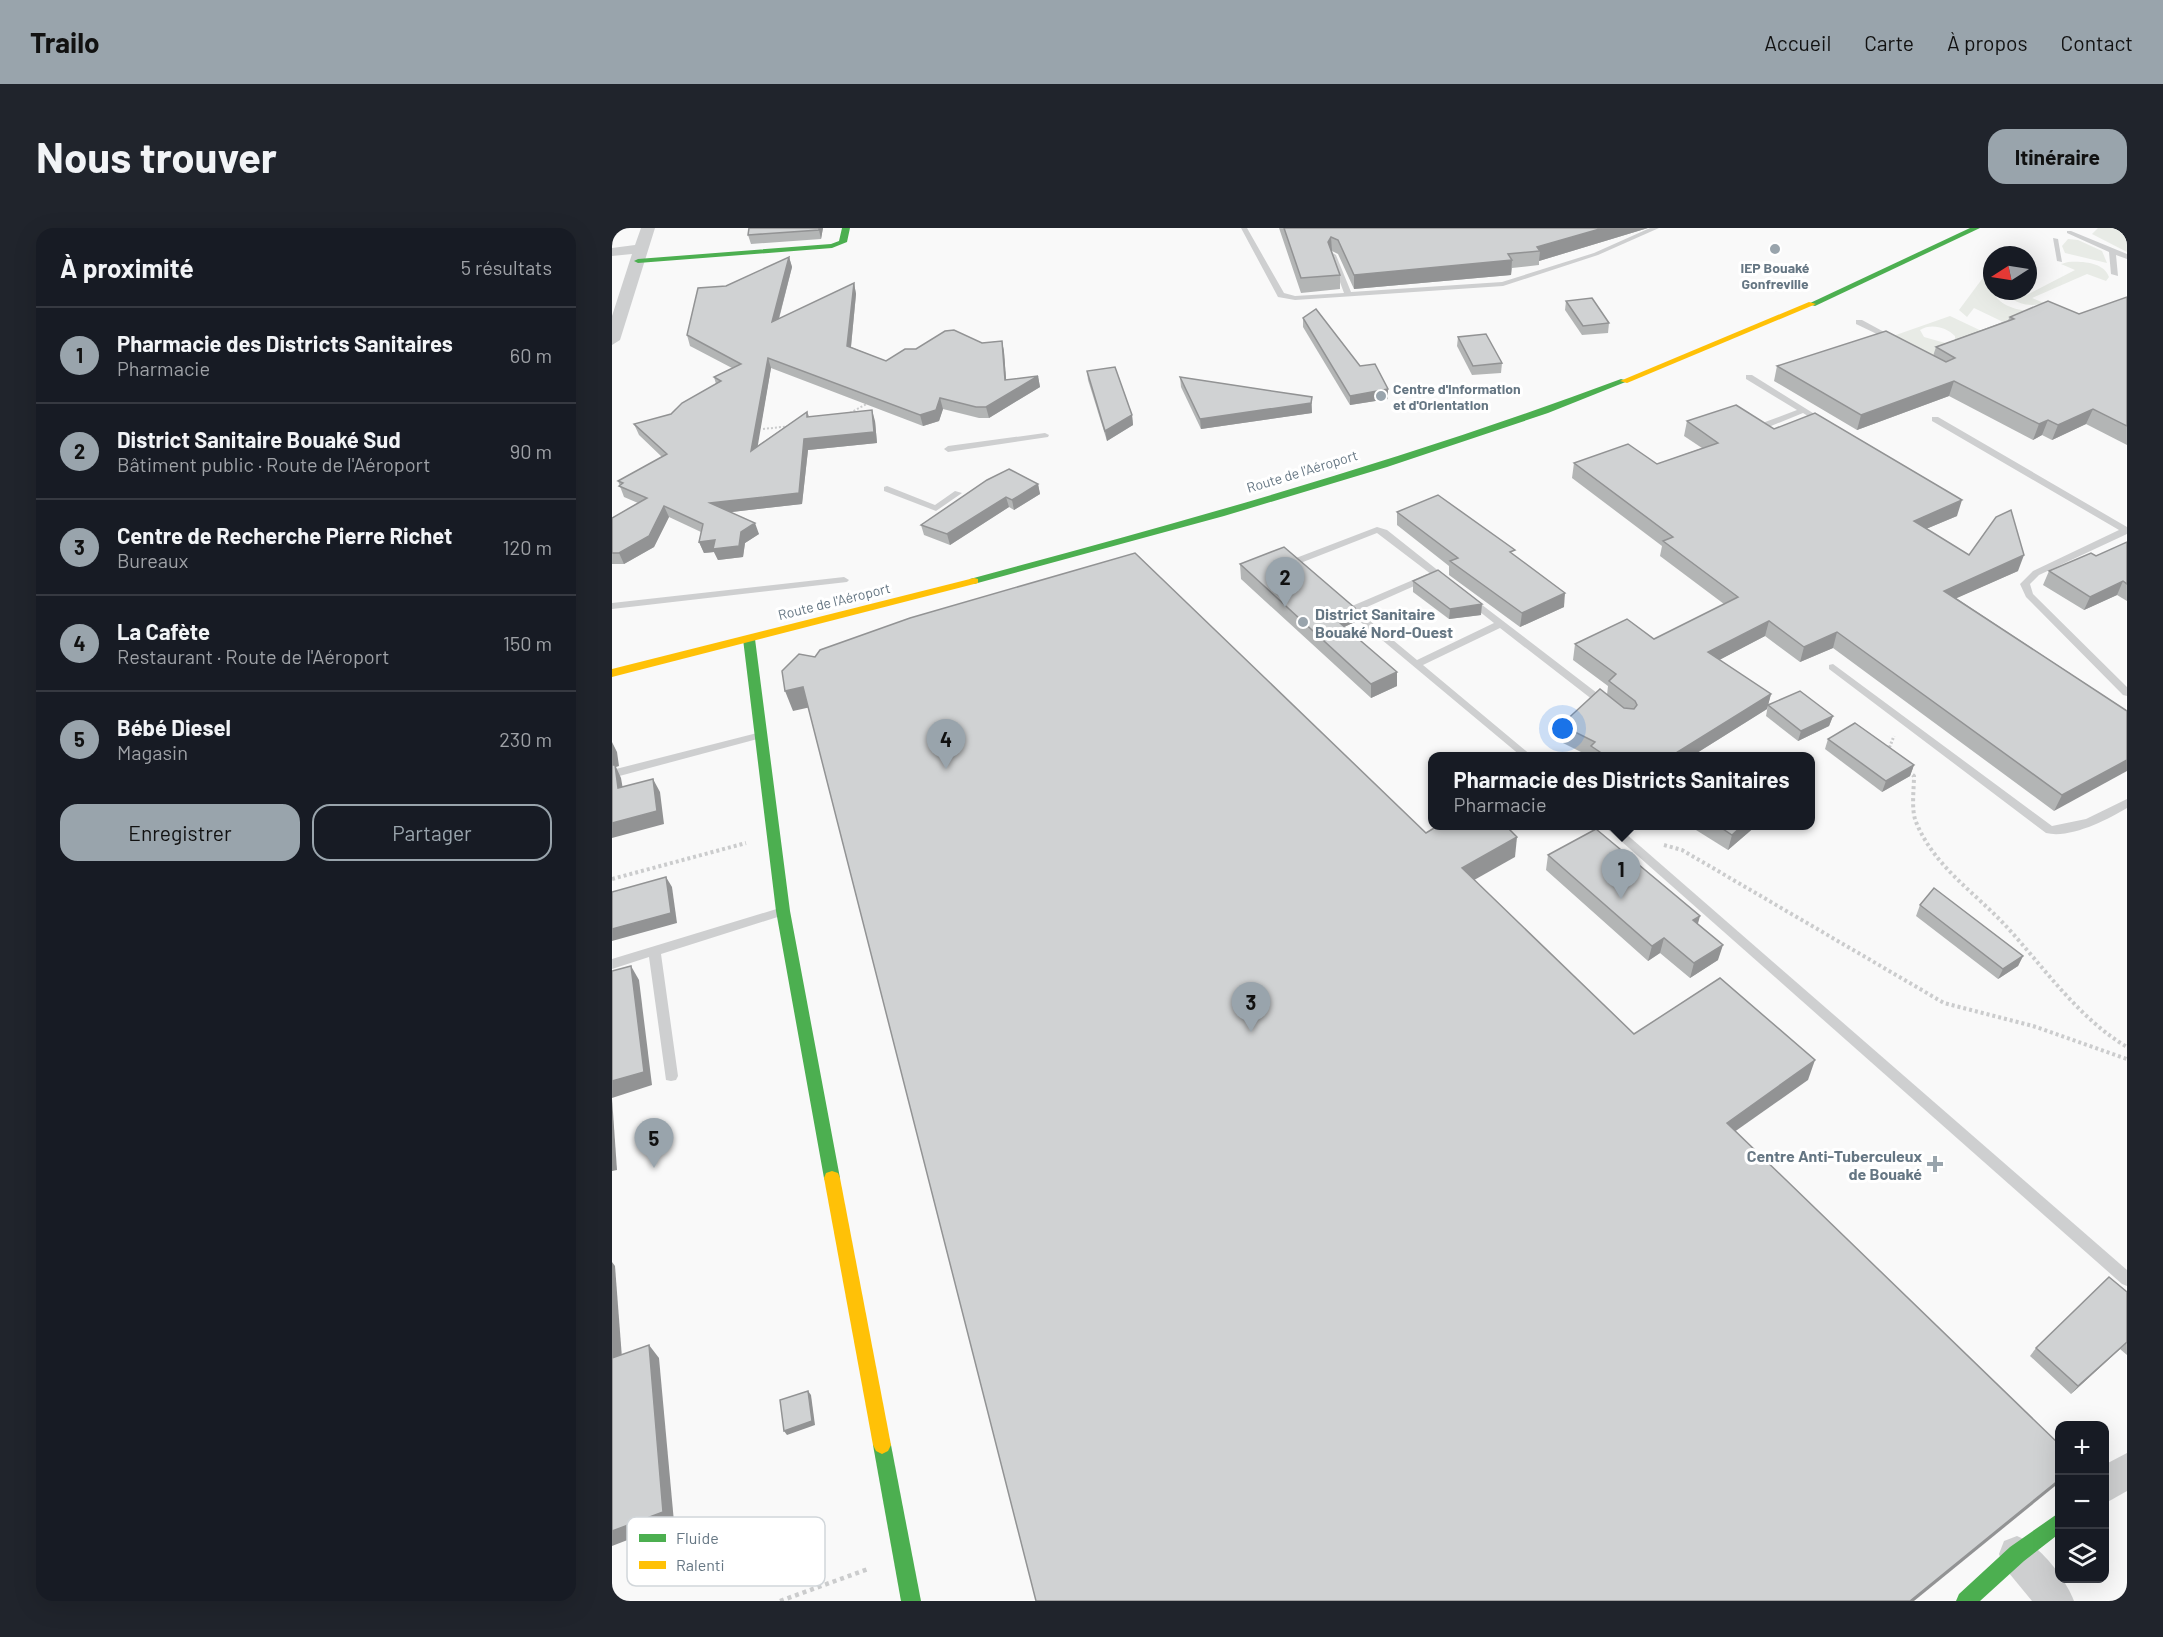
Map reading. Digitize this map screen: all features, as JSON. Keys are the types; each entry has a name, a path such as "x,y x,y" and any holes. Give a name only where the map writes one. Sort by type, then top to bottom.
{"main road":[{"path":"640,255 825,247 843,242 846,228"},
{"name":"Route de l'Aéroport","path":"612,673 882,607 1094,550 1311,486 1496,427 1763,326 1863,283 1976,228"},
{"path":"749,639 783,911 911,1601"},
{"path":"1966,1601 2017,1554 2055,1525"}],"street":[{"path":"612,340 648,228"},
{"path":"612,252 640,255"},
{"path":"2109,1483 2127,1470"},
{"path":"2017,1554 2056,1601"}],"lane":[{"path":"1244,228 1281,295 1295,298 1503,284 1596,254 1656,228"},
{"path":"2069,232 2127,257"},
{"path":"2055,239 2060,261"},
{"path":"2112,250 2115,274"},
{"path":"1333,255 1348,294"},
{"path":"1859,321 1881,337"},
{"path":"1749,377 1831,427"},
{"path":"1768,424 1803,410"},
{"path":"1935,419 2127,531"},
{"path":"948,449 1045,435"},
{"path":"887,489 936,508 958,493"},
{"path":"1316,581 1298,567 1299,560 1377,530 1384,532 1454,588"},
{"path":"2127,531 2036,573 2025,584 2029,595 2127,693"},
{"path":"1351,610 1435,573"},
{"path":"612,606 844,580"},
{"path":"1464,595 1618,714"},
{"path":"1334,596 1522,752"},
{"path":"1416,664 1501,624"},
{"path":"1833,667 2050,830 2069,829 2085,824 2127,803"},
{"path":"612,774 761,735"},
{"path":"1615,830 2127,1279"},
{"path":"612,964 783,911"},
{"path":"654,951 671,1076"}],"path":[{"path":"846,416 875,399"},
{"path":"763,429 794,425"},
{"path":"1888,753 1891,738 1912,725"},
{"path":"1905,768 1914,776 1916,820 1944,868 2003,923 2056,984 2101,1029 2127,1047"},
{"path":"612,879 773,836"},
{"path":"1622,836 1682,850 1944,1003 2033,1026 2127,1059"},
{"path":"825,1585 902,1557"},
{"path":"780,1601 822,1586"}],"shaded area":[{"path":"2098,228 2127,228 2127,252 2092,234"},
{"path":"2068,239 2078,240 2102,251 2107,263 2065,253 2062,246"},
{"path":"2086,262 2098,265 2109,277 2106,281 2087,274 2037,296 2037,290 2075,270 2061,264"},
{"path":"1982,279 1983,300 1999,300 2013,308 2035,312 2024,332 1974,308 1967,317 1959,310"},
{"path":"2015,300 2037,300 2044,303 2030,305"},
{"path":"1950,316 1988,334 1964,343 1955,339 1955,336 1943,328 1934,326 1924,328 1920,330 1924,337 1956,346 1926,357 1893,336"}],"building":[{"path":"749,228 819,228 819,230 748,235"},
{"path":"1284,228 1603,228 1537,247 1540,251 1508,254 1512,260 1354,275 1338,240 1331,237 1328,242 1340,275 1301,278"},
{"path":"789,257 772,322 854,283 847,346 886,361 905,349 916,349 945,331 954,330 982,343 1002,341 1005,380 1038,376 986,407 976,407 940,398 936,410 920,415 768,358 751,451 807,412 807,417 872,410 874,432 804,439 799,493 710,503 755,523 741,532 739,546 713,549 715,540 699,542 703,524 664,506 649,536 619,553 612,553 612,518 647,498 619,486 623,483 618,481 667,454 634,424 671,414 682,403 721,381 714,377 741,364 687,335 698,288 726,286"},
{"path":"2127,297 2127,426 2093,409 2058,425 2048,420 2039,424 1954,381 1861,415 1777,366 1886,331 1946,362 1955,358 1936,347 2014,319 2010,317 2048,301 2079,314"},
{"path":"1592,298 1609,323 1583,326 1566,301"},
{"path":"1316,309 1360,366 1375,364 1388,389 1350,396 1303,318"},
{"path":"1486,334 1502,363 1473,366 1458,337"},
{"path":"1115,367 1132,415 1105,431 1087,371"},
{"path":"1180,377 1312,397 1311,403 1200,419"},
{"path":"1736,405 1774,429 1815,413 1962,500 1914,521 1969,555 1996,517 2011,510 2024,555 1944,591 2127,711 2127,760 2062,795 1837,632 1804,647 1769,621 1708,652 1771,694 1678,752 1600,752 1591,746 1595,742 1561,725 1600,689 1624,708 1634,709 1637,705 1609,681 1616,674 1575,644 1627,619 1654,639 1738,597 1663,541 1673,537 1574,463 1628,444 1657,464 1718,443 1687,421"},
{"path":"1009,469 1038,484 1012,500 1006,497 947,534 921,525 987,480"},
{"path":"1438,495 1515,550 1510,552 1565,593 1522,613 1450,561 1458,558 1397,512"},
{"path":"2127,542 2127,584 2123,581 2090,597 2049,571 2091,553 2096,556"},
{"path":"1284,547 1355,608 1333,617 1397,672 1371,684 1240,564"},
{"path":"1135,553 1426,833 1431,830 1510,830 1517,837 1462,868 1634,1034 1720,978 1815,1060 1727,1123 2055,1440 2055,1483 1910,1601 1036,1601 803,687 785,691 782,671 799,654 815,657 820,650 910,618"},
{"path":"1438,570 1482,604 1450,609 1413,581"},
{"path":"1800,691 1833,716 1801,731 1768,705"},
{"path":"1855,723 1914,765 1886,781 1828,739"},
{"path":"612,765 615,765 618,788 653,779 657,811 612,823"},
{"path":"1597,830 1700,916 1693,920 1723,945 1694,963 1664,938 1652,946 1548,855"},
{"path":"1724,830 1738,830 1732,835"},
{"path":"666,877 671,913 612,929 612,892"},
{"path":"1934,888 2023,956 2003,969 1920,905"},
{"path":"631,966 644,1072 612,1081 612,971"},
{"path":"2109,1277 2127,1292 2127,1342 2078,1386 2036,1348"},
{"path":"649,1345 663,1512 650,1517 627,1517 627,1525 612,1531 612,1358"},
{"path":"808,1391 812,1421 784,1431 780,1400"}],"traffic: fast":[{"path":"638,261 832,246 843,242 846,228"},
{"path":"1812,304 1976,228"},
{"path":"974,581 1302,490 1464,439 1624,381"},
{"path":"749,639 783,911 832,1178"},
{"path":"882,1445 911,1601"},
{"path":"1966,1601 2017,1554 2055,1525"}],"traffic: slow":[{"path":"1624,381 1812,304"},
{"path":"612,673 974,581"},
{"path":"832,1178 882,1445"}],"place":[{"name":"IEP Bouaké Gonfreville","path":"1775,249"},
{"name":"Centre d'Information et d'Orientation","path":"1381,396"},
{"name":"District Sanitaire Bouaké Sud","path":"1285,607"},
{"name":"District Sanitaire Bouaké Nord-Ouest","path":"1303,622"},
{"name":"La Cafète","path":"946,769"},
{"name":"Pharmacie des Districts Sanitaires","path":"1621,899"},
{"name":"Centre de Recherche Pierre Richet","path":"1251,1032"},
{"name":"Centre Anti-Tuberculeux de Bouaké","path":"1935,1164"},
{"name":"Bébé Diesel","path":"654,1168"}]}
